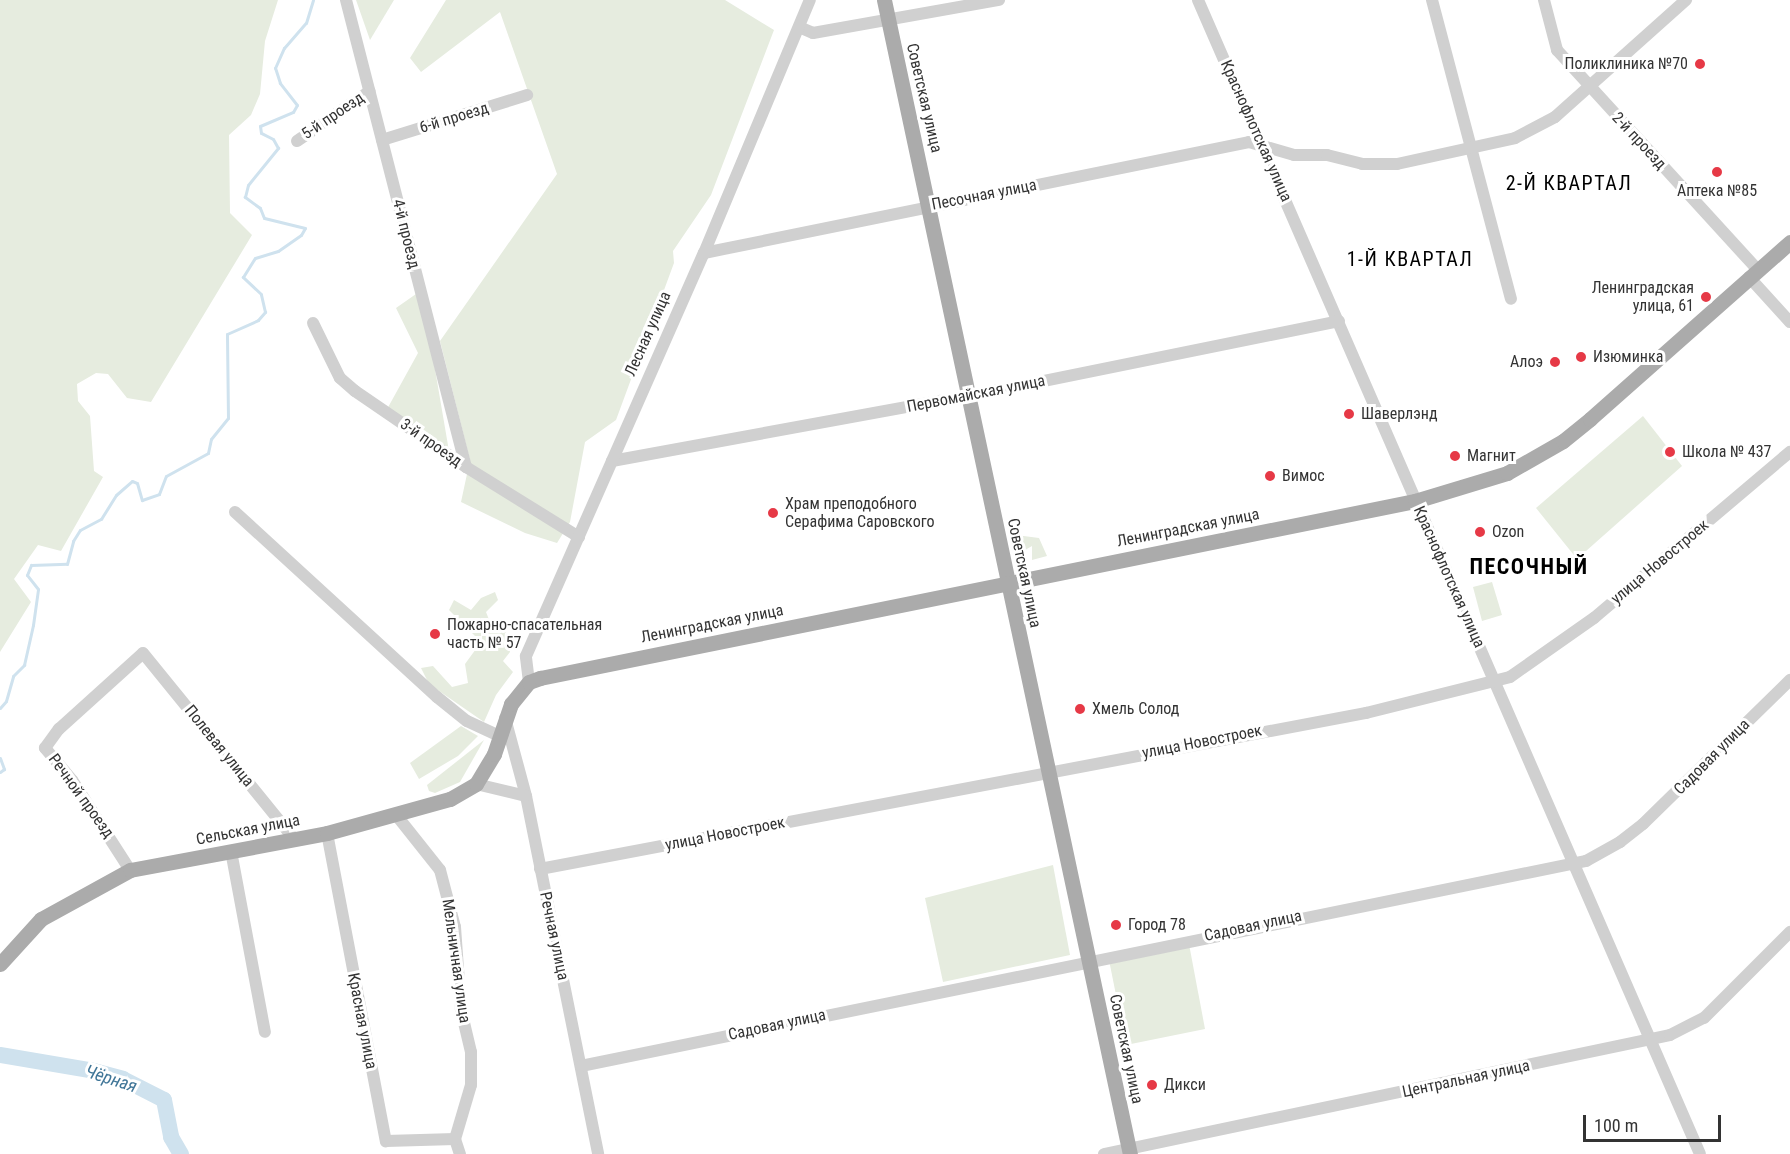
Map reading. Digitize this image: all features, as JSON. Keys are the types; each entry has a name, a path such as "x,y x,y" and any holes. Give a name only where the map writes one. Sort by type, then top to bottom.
{"main road":[{"name":"Советская улица","path":"884,0 930,206 968,396 1129,1151"},
{"name":"Ленинградская улица","path":"525,681 1415,501 1507,473 1563,441 1790,242"},
{"name":"Лесная улица","path":"476,784 505,718 525,681"},
{"name":"Сельская улица","path":"0,964 41,919 130,870 327,833 397,816 450,799 476,784"}],"street":[{"name":"4-й проезд","path":"346,0 466,468"},
{"name":"Лесная улица","path":"525,681 526,656 704,253 810,0"},
{"path":"799,27 813,33 999,0"},
{"name":"Краснофлотская улица","path":"1198,0 1700,1154"},
{"path":"1432,0 1511,299"},
{"name":"2-й проезд","path":"1544,0 1557,50 1754,274 1790,322"},
{"name":"Песочная улица","path":"704,253 1249,142 1263,148 1362,164 1397,164 1515,138 1555,117 1686,0"},
{"name":"5-й проезд","path":"297,141 370,91"},
{"name":"6-й проезд","path":"382,140 527,95"},
{"name":"Первомайская улица","path":"612,461 968,396 1339,321"},
{"name":"3-й проезд","path":"313,322 340,378 466,468 579,537"},
{"name":"улица Новостроек","path":"540,869 1366,713 1494,679 1510,677 1594,618 1790,452"},
{"path":"235,512 437,697 467,721 499,736"},
{"name":"Полевая улица","path":"143,653 294,839"},
{"name":"Речной проезд","path":"130,870 72,780 45,748 59,729 143,653"},
{"name":"Садовая улица","path":"582,1066 1572,861 1586,861 1604,852 1643,824 1790,680"},
{"name":"Речная улица","path":"505,718 526,796 598,1154"},
{"path":"476,784 526,796"},
{"name":"Мельничная улица","path":"397,816 440,870 455,927 461,1010 471,1052 471,1085 455,1139"},
{"name":"Красная улица","path":"327,833 386,1141 455,1139"},
{"path":"231,851 265,1032"},
{"name":"Центральная улица","path":"1104,1154 1129,1151 1650,1041 1704,1018 1790,932"},
{"path":"455,1139 460,1154"}],"shaded area":[{"path":"0,0 278,0 265,41 260,94 251,115 229,135 230,213 252,235 151,402 127,398 108,374 96,373 77,384 78,401 90,416 94,471 103,477 61,551 38,545 14,579 31,602 0,652"},
{"path":"356,0 394,0 370,40"},
{"path":"446,0 725,0 774,30 711,195 673,251 674,263 616,420 585,442 570,522 557,543 525,533 461,502 470,460 440,341 557,174 500,12 421,72 410,58"},
{"path":"416,294 430,340 450,457 386,411 418,353 396,308"},
{"path":"1643,416 1682,466 1577,559 1536,508"},
{"path":"1016,535 1039,538 1047,556 1032,560 1032,546 1020,553"},
{"path":"1492,582 1502,615 1482,621 1473,587"},
{"path":"495,592 498,600 486,612 492,627 505,628 510,652 503,661 513,672 496,695 484,722 429,684 421,668 433,666 452,687 468,683 465,664 481,642 449,610 454,600 471,610 481,598"},
{"path":"461,726 478,736 458,756 419,779 410,763"},
{"path":"484,740 460,782 435,793 429,791 427,785"},
{"path":"1053,865 1070,955 943,982 925,898"},
{"path":"1189,944 1205,1029 1126,1045 1109,960"}],"waterway":[{"path":"0,708 6,701 13,676 24,665 33,625 38,589 27,575 31,565 67,564 73,541 80,530 101,519 116,495 132,481 137,483 142,500 159,494 166,476 208,453 211,439 228,418 227,334 258,320 265,312 261,294 243,277 255,258 278,251 301,235 305,228 264,218 260,208 245,197 248,185 278,148 273,139 261,133 260,126 293,112 297,105 280,83 275,68 284,48 306,23 313,0"},
{"path":"0,758 4,769 0,772"},
{"name":"Чёрная","path":"0,1055 90,1070 123,1079 164,1100 171,1137 181,1154"}],"place":[{"name":"Поликлиника №70","path":"1700,64"},
{"name":"Аптека №85","path":"1717,172"},
{"name":"Ленинградская улица, 61","path":"1706,297"},
{"name":"Изюминка","path":"1581,357"},
{"name":"Алоэ","path":"1555,362"},
{"name":"Шаверлэнд","path":"1349,414"},
{"name":"Школа № 437","path":"1670,452"},
{"name":"Магнит","path":"1455,456"},
{"name":"Вимос","path":"1270,476"},
{"name":"Храм преподобного Серафима Саровского","path":"773,513"},
{"name":"Ozon","path":"1480,532"},
{"name":"Пожарно-спасательная часть № 57","path":"435,634"},
{"name":"Хмель Солод","path":"1080,709"},
{"name":"Город 78","path":"1116,925"},
{"name":"Дикси","path":"1152,1085"}],"district":[{"name":"2-Й КВАРТАЛ","path":"1569,183"},
{"name":"1-Й КВАРТАЛ","path":"1410,259"},
{"name":"ПЕСОЧНЫЙ","path":"1529,567"}]}
